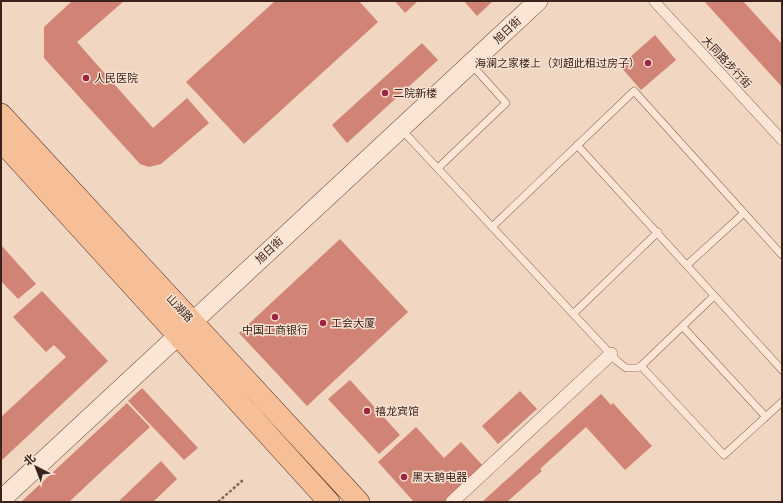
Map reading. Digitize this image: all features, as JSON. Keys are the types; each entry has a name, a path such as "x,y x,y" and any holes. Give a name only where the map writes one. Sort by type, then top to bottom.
{"main road":[{"name":"旭日街","path":"1,500 538,1"},
{"name":"山湖路","path":"1,114 186,328 329,502"},
{"name":"山湖路","path":"1,141 359,502"}],"street":[{"name":"大同路步行街","path":"654,1 782,140"},
{"path":"452,502 610,354"}],"lane":[{"path":"438,168 506,103 471,64"},
{"path":"492,227 634,91 782,255"},
{"path":"401,128 610,354 626,368 637,368 641,366 714,296"},
{"path":"577,146 658,232 782,370"},
{"path":"687,266 744,213"},
{"path":"573,314 658,232"},
{"path":"682,327 766,417"},
{"path":"641,366 724,455 782,402"}],"path":[{"path":"218,502 243,480"}],"building":[{"name":"人民医院","path":"72,1 124,1 77,42 153,128 187,98 209,123 161,164 149,167 140,164 44,58 44,27"},
{"path":"275,1 359,1 378,22 244,144 186,82"},
{"path":"395,1 418,1 405,13"},
{"path":"464,1 493,1 477,16"},
{"path":"704,1 743,1 782,44 782,87"},
{"name":"海澜之家楼上（刘超此租过房子）","path":"655,35 676,60 641,90 620,66"},
{"name":"二院新楼","path":"422,43 438,60 347,143 332,125"},
{"name":"工会大厦","path":"340,239 408,312 307,406 239,333"},
{"path":"1,245 36,284 18,299 1,281"},
{"path":"42,291 108,361 1,461 1,417 66,357 54,345 46,352 13,317"},
{"path":"350,380 400,435 379,454 328,399"},
{"path":"142,388 198,448 184,460 128,401"},
{"path":"520,391 537,409 498,444 482,426"},
{"path":"601,394 611,405 613,403 652,446 625,470 586,427 540,469 542,471 507,502 482,502"},
{"path":"127,403 150,427 69,502 21,502"},
{"path":"416,427 444,458 461,442 485,468 448,502 414,502 378,462"},
{"path":"161,461 177,479 153,502 118,502"}],"place":[{"name":"海澜之家楼上（刘超此租过房子）","path":"648,63"},
{"name":"人民医院","path":"86,78"},
{"name":"二院新楼","path":"385,93"},
{"name":"中国工商银行","path":"275,317"},
{"name":"工会大厦","path":"323,323"},
{"name":"禧龙宾馆","path":"367,411"},
{"name":"黑天鹅电器","path":"404,477"}]}
